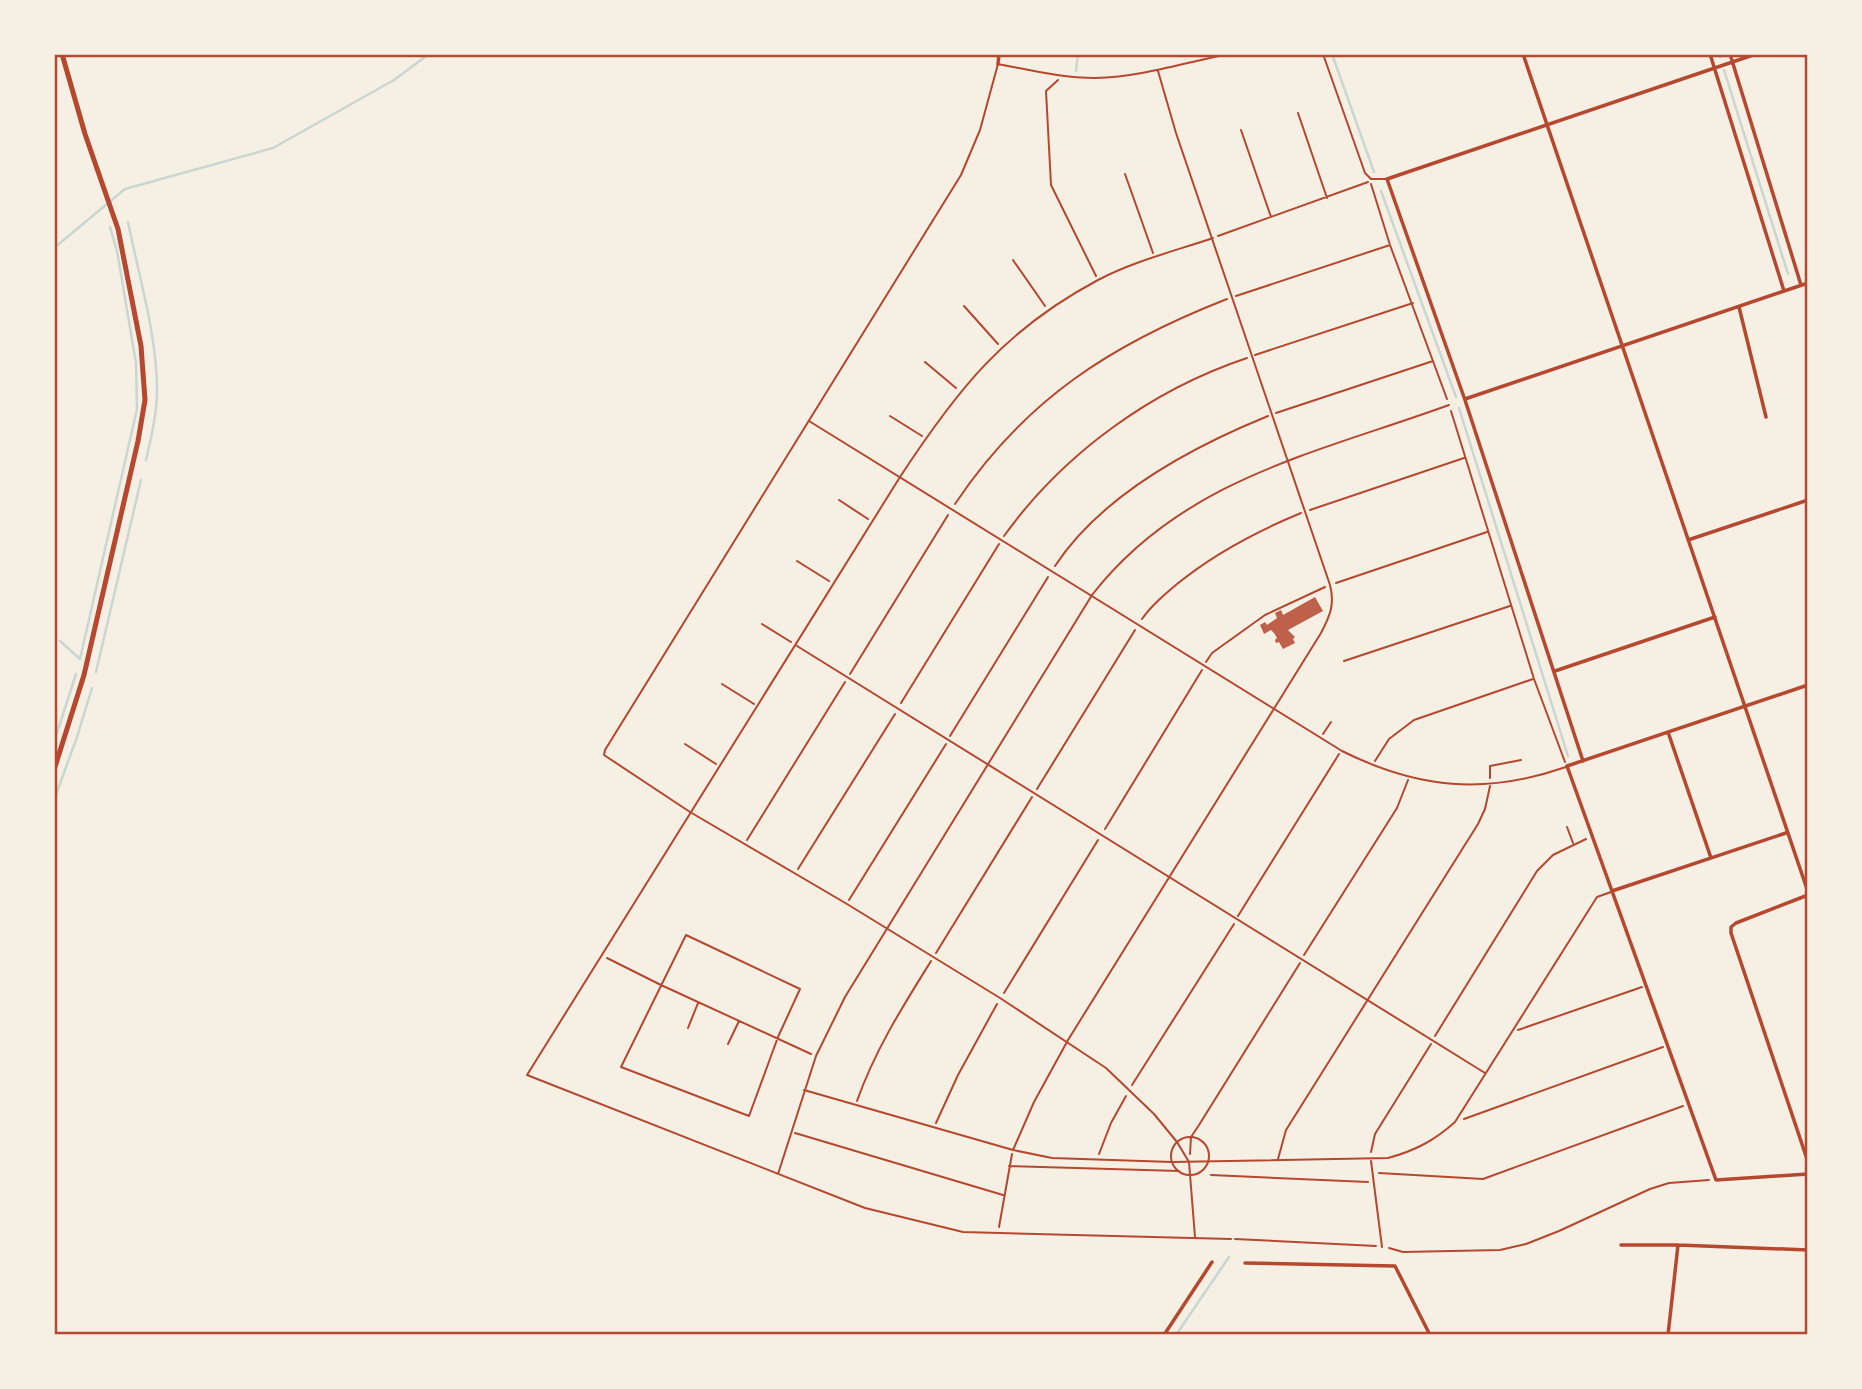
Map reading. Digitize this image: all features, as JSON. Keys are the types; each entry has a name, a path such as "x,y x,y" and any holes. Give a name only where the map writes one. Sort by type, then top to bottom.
{"main road":[{"path":"54,770 81,684 144,415 145,385 141,346 125,258 112,208 85,134 62,54"}],"street":[{"path":"998,64 999,54"},
{"path":"1523,54 1808,894 1731,927 1808,1162"},
{"path":"1710,54 1784,291"},
{"path":"1730,54 1801,285"},
{"path":"1583,761 1465,400 1387,179 1756,54"},
{"path":"1465,400 1808,283"},
{"path":"1739,307 1766,417"},
{"path":"1688,540 1808,500"},
{"path":"1555,671 1715,617"},
{"path":"1808,685 1567,766 1716,1180 1808,1174"},
{"path":"1668,732 1711,858"},
{"path":"1612,891 1787,833"},
{"path":"1621,1245 1808,1251"},
{"path":"1668,1335 1678,1245"},
{"path":"1164,1335 1212,1262"},
{"path":"1245,1263 1395,1266 1430,1335"}],"lane":[{"path":"1195,1238 1189,1162 1154,1114 1106,1068 1000,998 691,812 604,755 808,420 961,176 980,130 998,64 1097,78 1228,54"},
{"path":"1323,54 1365,173 1371,180 1387,179"},
{"path":"1013,1150 1034,1102 1068,1041 1330,617 1333,598 1157,69"},
{"path":"1213,238 1098,280 1047,310 1001,348 960,390 900,477 527,1075 865,1208 963,1232 1231,1239"},
{"path":"778,1174 816,1056 845,998 1091,596 1119,562 1177,516 1251,474 1449,405"},
{"path":"808,420 1342,751 1373,766 1408,778 1448,785 1490,784 1527,778 1567,766"},
{"path":"796,645 1486,1074"},
{"path":"1278,1160 1286,1130 1478,824 1485,809 1490,784"},
{"path":"804,1090 1013,1150 1052,1158 1189,1162 1371,1160 1405,1153 1440,1136 1455,1122 1597,897 1612,891"},
{"path":"1371,1160 1382,1247"}],"path":[{"path":"1063,75 1046,91 1051,185 1098,280"},
{"path":"1298,113 1327,199"},
{"path":"1241,130 1272,218"},
{"path":"1125,174 1154,258"},
{"path":"1213,238 1327,199 1371,180"},
{"path":"1371,180 1390,245 1449,405 1534,679 1567,766"},
{"path":"744,844 951,510 979,469 1032,412 1075,377 1133,340 1181,317 1232,297 1390,245"},
{"path":"1013,260 1047,310"},
{"path":"795,873 1001,540 1018,516 1072,460 1130,415 1191,381 1252,356 1413,303"},
{"path":"964,306 1001,348"},
{"path":"925,362 960,390"},
{"path":"890,416 926,438"},
{"path":"856,1105 873,1059 933,958 1138,625 1165,594 1219,553 1261,529 1464,458"},
{"path":"839,500 872,522"},
{"path":"934,1127 958,1074 1000,998 1212,653 1265,615 1292,601 1330,585 1487,532"},
{"path":"797,561 833,583"},
{"path":"1345,661 1511,606"},
{"path":"762,624 796,645"},
{"path":"1373,766 1390,739 1414,720 1534,679"},
{"path":"722,684 758,706"},
{"path":"1321,737 1331,722"},
{"path":"685,744 720,766"},
{"path":"1096,1161 1111,1123 1129,1089 1342,751"},
{"path":"1490,784 1490,766 1521,760"},
{"path":"1189,1162 1191,1137 1397,808 1408,778"},
{"path":"1567,827 1573,844"},
{"path":"1371,1160 1375,1134 1537,871 1553,855 1592,837"},
{"path":"686,936 800,989 778,1037 749,1116 621,1067 661,985 686,936"},
{"path":"603,956 816,1056"},
{"path":"1512,1032 1646,986"},
{"path":"688,1028 699,1002"},
{"path":"728,1044 739,1020"},
{"path":"1455,1122 1668,1045"},
{"path":"1371,1172 1483,1179 1689,1104"},
{"path":"790,1132 1003,1195"},
{"path":"999,1232 1003,1195 1013,1150"},
{"path":"1009,1166 1179,1171"},
{"path":"1211,1175 1373,1183"},
{"path":"1231,1239 1382,1247 1403,1252 1500,1250 1526,1244 1559,1231 1650,1189 1669,1184 1706,1181"}],"building":[{"path":"1315,597 1323,611 1288,630 1295,637 1295,643 1283,649 1279,642 1276,643 1277,638 1271,630 1264,634 1260,625 1265,622 1267,625 1277,618 1275,613 1281,610 1283,615"}],"waterway":[{"path":"54,248 125,189 273,148 394,80 429,54"},
{"path":"1076,71 1078,54"},
{"path":"1332,54 1374,172"},
{"path":"1724,70 1788,274"},
{"path":"1381,191 1456,397"},
{"path":"128,222 151,327 156,370 156,408 146,460"},
{"path":"60,641 80,659 137,409 136,363 117,251 110,227"},
{"path":"1459,408 1568,756"},
{"path":"96,672 141,480"},
{"path":"54,742 76,674"},
{"path":"54,800 92,688"},
{"path":"1176,1335 1229,1257"}]}
